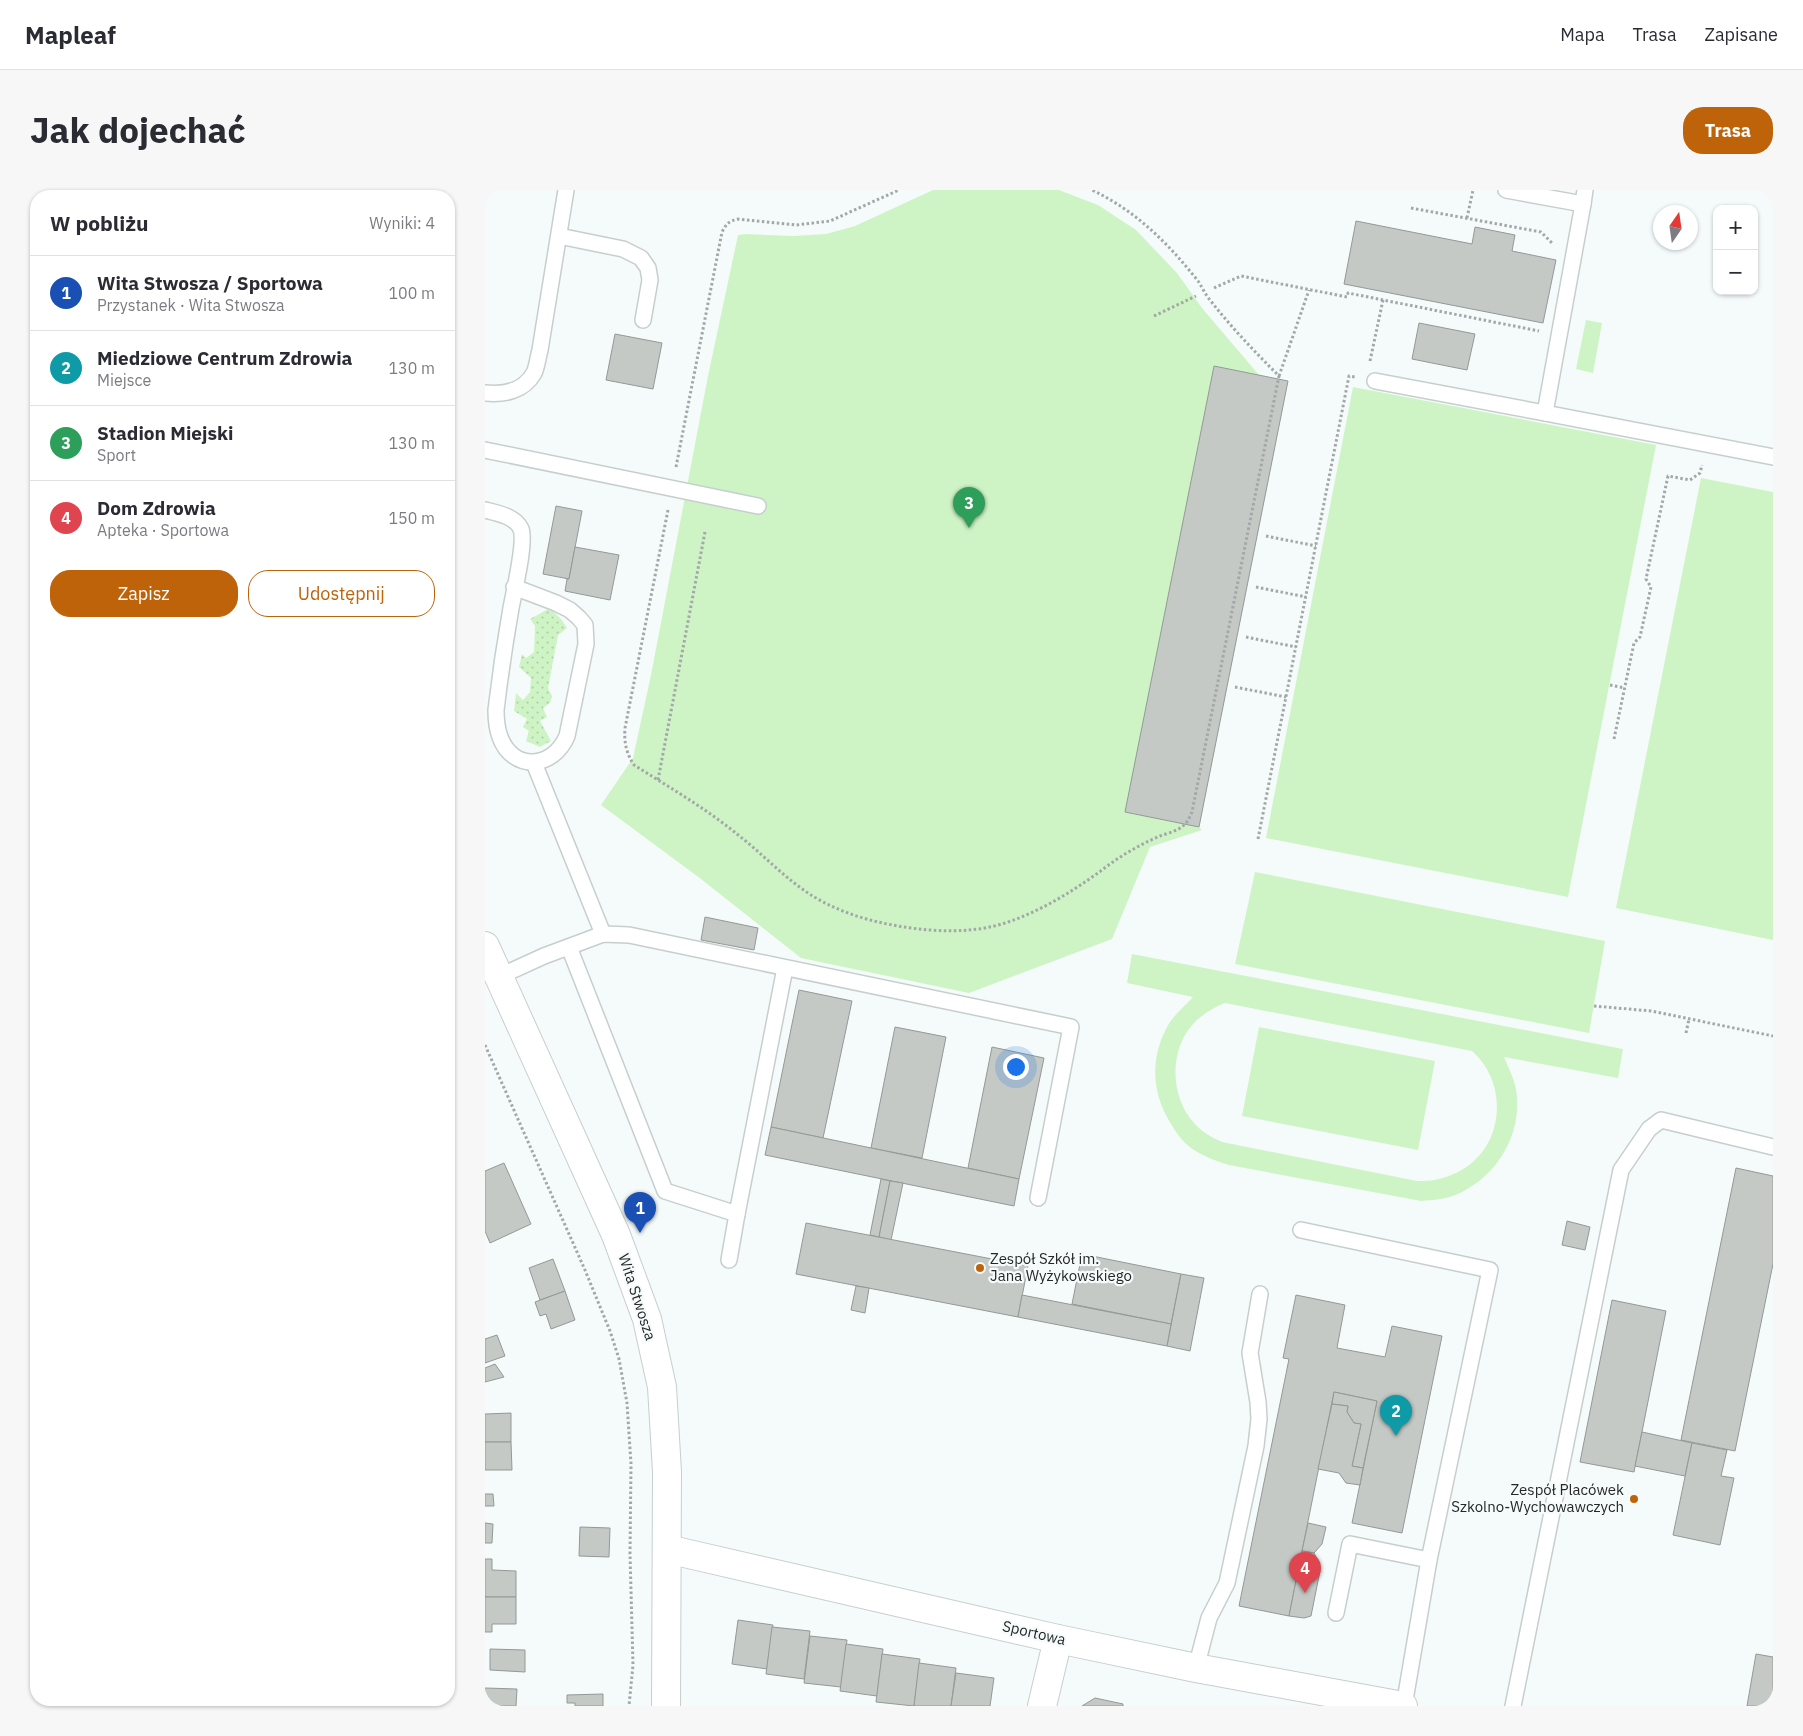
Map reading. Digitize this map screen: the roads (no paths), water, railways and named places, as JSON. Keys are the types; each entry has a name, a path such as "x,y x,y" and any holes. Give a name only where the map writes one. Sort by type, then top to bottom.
{"street":[{"name":"Wita Stwosza","path":"485,946 616,1235 647,1319 661,1387 667,1472 666,1706"},
{"name":"Sportowa","path":"667,1549 1057,1639 1196,1668 1404,1706"},
{"path":"1042,1706 1057,1639"}],"lane":[{"path":"485,393 510,392 523,386 534,373 540,350 566,190"},
{"path":"1506,190 1584,197 1545,413"},
{"path":"559,236 623,249 641,258 648,268 650,280 643,320"},
{"path":"1371,380 1773,457"},
{"path":"485,450 758,506"},
{"path":"485,510 516,522 521,529 523,538 514,588 496,710 497,726 505,747 514,756 534,763 543,761 556,754 563,746 567,736 583,660 586,634 585,625 570,610 514,588"},
{"path":"534,763 603,934"},
{"path":"499,976 569,946 603,934 629,935 1071,1027 1038,1198"},
{"path":"569,946 665,1191 737,1214"},
{"path":"729,1260 785,968"},
{"path":"1513,1706 1621,1170 1649,1129 1661,1120 1773,1147"},
{"path":"1301,1230 1490,1270 1429,1560 1404,1706"},
{"path":"1196,1668 1209,1618 1222,1595 1229,1574 1256,1446 1259,1418 1258,1402 1249,1353 1260,1294"},
{"path":"1336,1613 1350,1544 1429,1560"}],"place":[{"name":"Stadion Miejski","path":"969,528"},
{"name":"Wita Stwosza / Sportowa","path":"640,1233"},
{"name":"Zespół Szkół im. Jana Wyżykowskiego","path":"980,1268"},
{"name":"Miedziowe Centrum Zdrowia","path":"1396,1436"},
{"name":"Zespół Placówek Szkolno-Wychowawczych","path":"1634,1499"},
{"name":"Dom Zdrowia","path":"1305,1593"}]}
